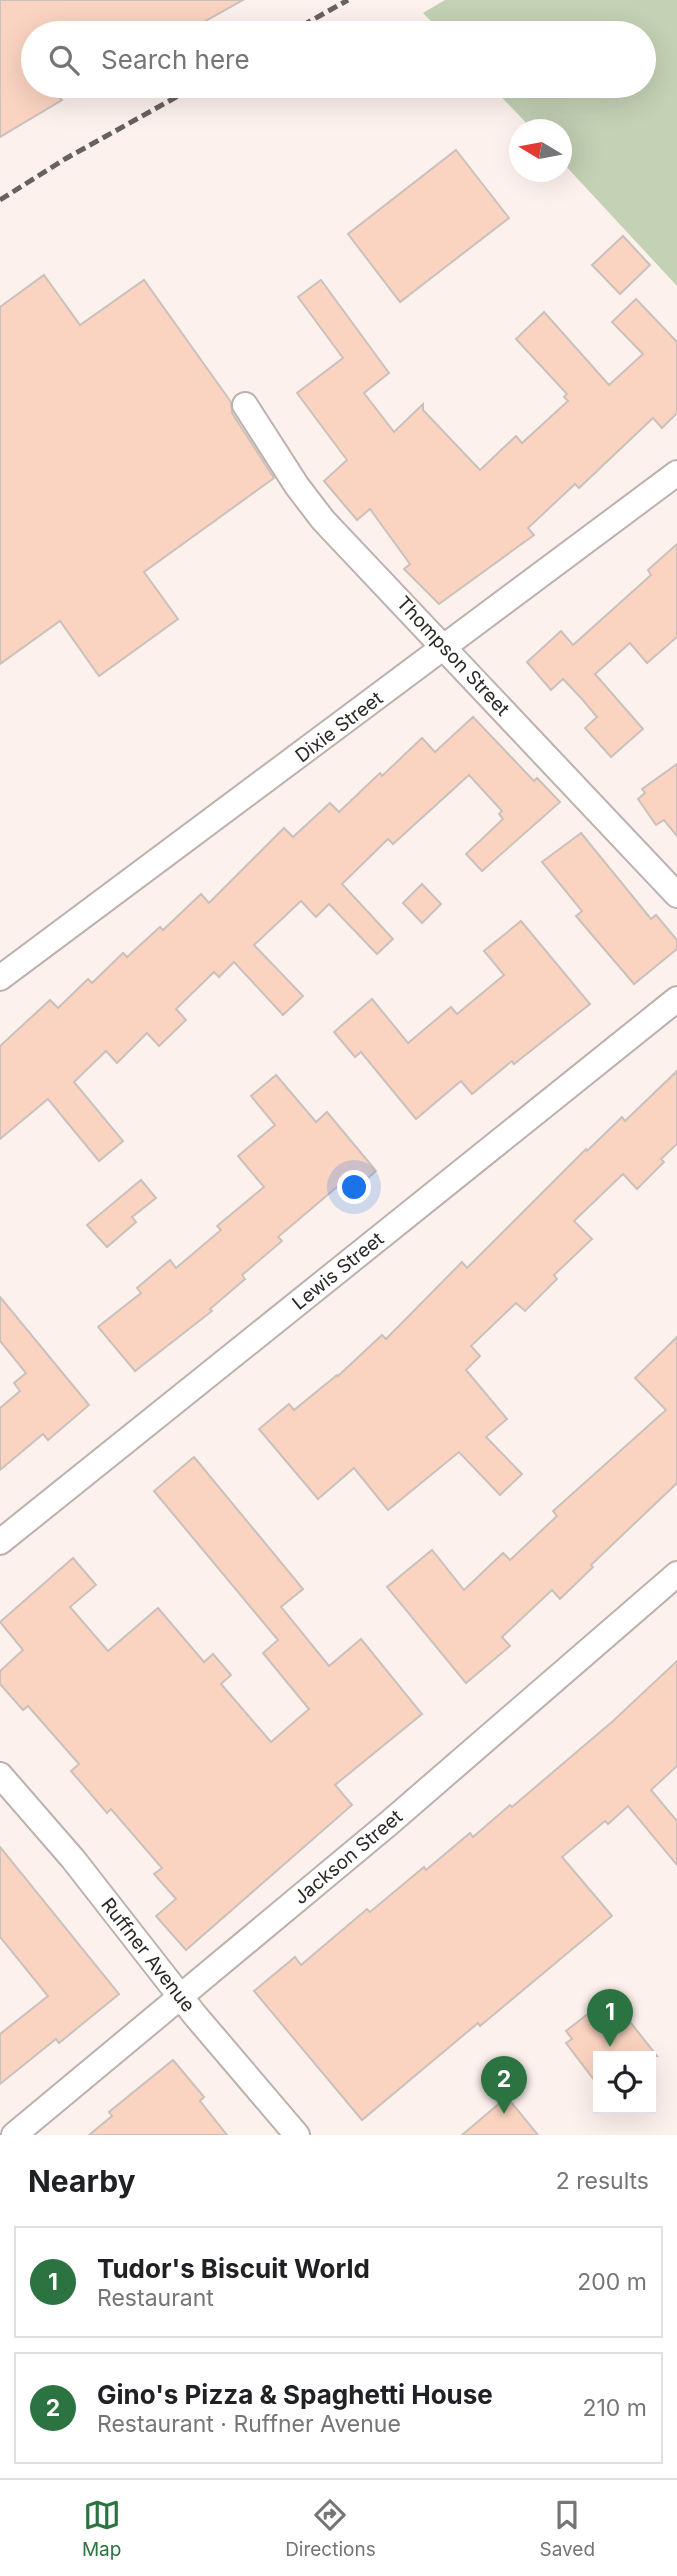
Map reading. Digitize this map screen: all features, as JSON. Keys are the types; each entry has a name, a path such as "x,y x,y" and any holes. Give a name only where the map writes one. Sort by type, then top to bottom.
{"street":[{"name":"Thompson Street","path":"245,405 297,486 323,520 677,895"},
{"name":"Dixie Street","path":"0,978 446,648 677,473"},
{"name":"Lewis Street","path":"0,1542 677,999"},
{"name":"Jackson Street","path":"14,2135 388,1824 677,1574"},
{"name":"Ruffner Avenue","path":"0,1774 73,1859 180,1997 297,2135"}],"green space":[{"path":"445,0 677,0 677,286 572,173 572,119 522,119 502,98 656,98 656,21 431,21 423,13"}],"building":[{"path":"0,0 243,0 205,21 21,21 21,98 62,100 0,137"},
{"path":"456,150 509,218 400,302 348,234"},
{"path":"623,236 650,265 620,294 592,265"},
{"path":"44,275 80,325 144,280 231,402 232,413 274,478 144,572 178,619 99,676 60,621 0,664 0,307"},
{"path":"321,280 389,373 364,393 394,432 423,404 423,410 480,470 516,436 522,443 568,401 564,397 567,394 516,339 544,312 609,385 643,354 612,322 636,299 677,342 677,413 662,428 653,418 579,488 575,484 528,528 534,535 439,604 404,569 410,564 370,509 357,520 324,481 347,460 297,393 343,358 298,297"},
{"path":"677,544 677,637 647,663 630,643 595,674 643,729 611,757 585,728 597,717 582,699 563,679 551,690 527,662 561,631 573,645 651,575 648,570"},
{"path":"473,717 534,781 537,778 560,802 482,871 466,854 503,819 499,814 502,811 469,775 393,844 388,839 342,884 393,939 377,954 329,904 316,917 301,901 254,945 303,996 283,1015 234,962 219,977 214,972 176,1009 186,1020 159,1046 147,1033 117,1063 106,1051 74,1082 123,1141 99,1161 48,1099 0,1139 0,1046 50,1000 58,1008 88,979 92,983 123,953 127,957 160,927 163,930 201,894 209,903 284,828 293,837 330,803 339,812 422,738 435,752"},
{"path":"677,764 677,836 664,820 656,825 638,799 645,793 642,789"},
{"path":"581,833 651,919 656,915 677,940 677,949 634,984 576,916 582,911 542,862"},
{"path":"422,884 441,904 422,923 403,903"},
{"path":"521,921 590,1004 472,1094 461,1081 416,1119 361,1052 355,1057 334,1032 372,999 408,1043 451,1007 457,1014 504,975 484,951"},
{"path":"677,1071 677,1144 661,1159 664,1162 637,1189 623,1174 574,1221 592,1239 554,1275 557,1279 525,1311 516,1303 471,1346 480,1356 466,1370 507,1419 486,1437 522,1474 500,1495 459,1452 388,1510 354,1468 318,1499 259,1429 289,1404 294,1410 338,1376 382,1335 386,1339 462,1262 467,1268 586,1149 587,1151 622,1117 625,1121"},
{"path":"276,1075 316,1122 327,1112 376,1171 346,1197 337,1187 278,1237 282,1241 242,1275 245,1279 210,1309 212,1311 135,1371 98,1327 141,1293 137,1288 170,1260 176,1268 221,1230 217,1226 264,1187 238,1156 275,1125 251,1096"},
{"path":"141,1180 156,1198 132,1217 136,1222 107,1247 87,1225"},
{"path":"0,1297 89,1405 48,1440 43,1434 0,1470 0,1408 20,1391 14,1383 26,1373 0,1341"},
{"path":"677,1337 677,1483 591,1565 593,1567 560,1599 552,1590 502,1637 510,1646 466,1683 387,1587 432,1550 464,1590 503,1553 510,1560 557,1516 553,1511 666,1410 635,1378"},
{"path":"194,1457 303,1589 281,1607 329,1666 361,1639 422,1714 335,1785 352,1805 186,1950 156,1916 176,1899 154,1874 162,1868 111,1809 107,1813 71,1771 79,1764 28,1706 23,1710 0,1684 0,1671 23,1650 0,1622 73,1558 96,1585 70,1607 108,1651 158,1608 204,1662 213,1654 231,1675 221,1684 271,1742 309,1709 263,1653 278,1640 154,1491"},
{"path":"677,1661 677,1766 651,1790 677,1821 677,1865 628,1806 608,1824 605,1821 562,1857 612,1916 362,2120 254,1991 295,1957 301,1965 367,1909 370,1912 424,1867 426,1870 470,1833 473,1837 510,1805 512,1807 613,1721"},
{"path":"0,1847 119,1994 59,2043 56,2039 0,2084 0,2034 48,1996 0,1937"},
{"path":"609,2004 623,2021 627,2018 653,2051 593,2051 593,2078 566,2043 572,2039 566,2031 593,2010 596,2014"},
{"path":"173,2060 204,2097 200,2101 227,2135 89,2135 112,2116 109,2112"},
{"path":"507,2097 538,2135 462,2135"}],"railway":[{"path":"310,21 348,0"},
{"path":"0,200 65,159 174,98"}],"place":[{"name":"Tudor's Biscuit World","path":"610,2047"},
{"name":"Gino's Pizza & Spaghetti House","path":"504,2114"}]}
